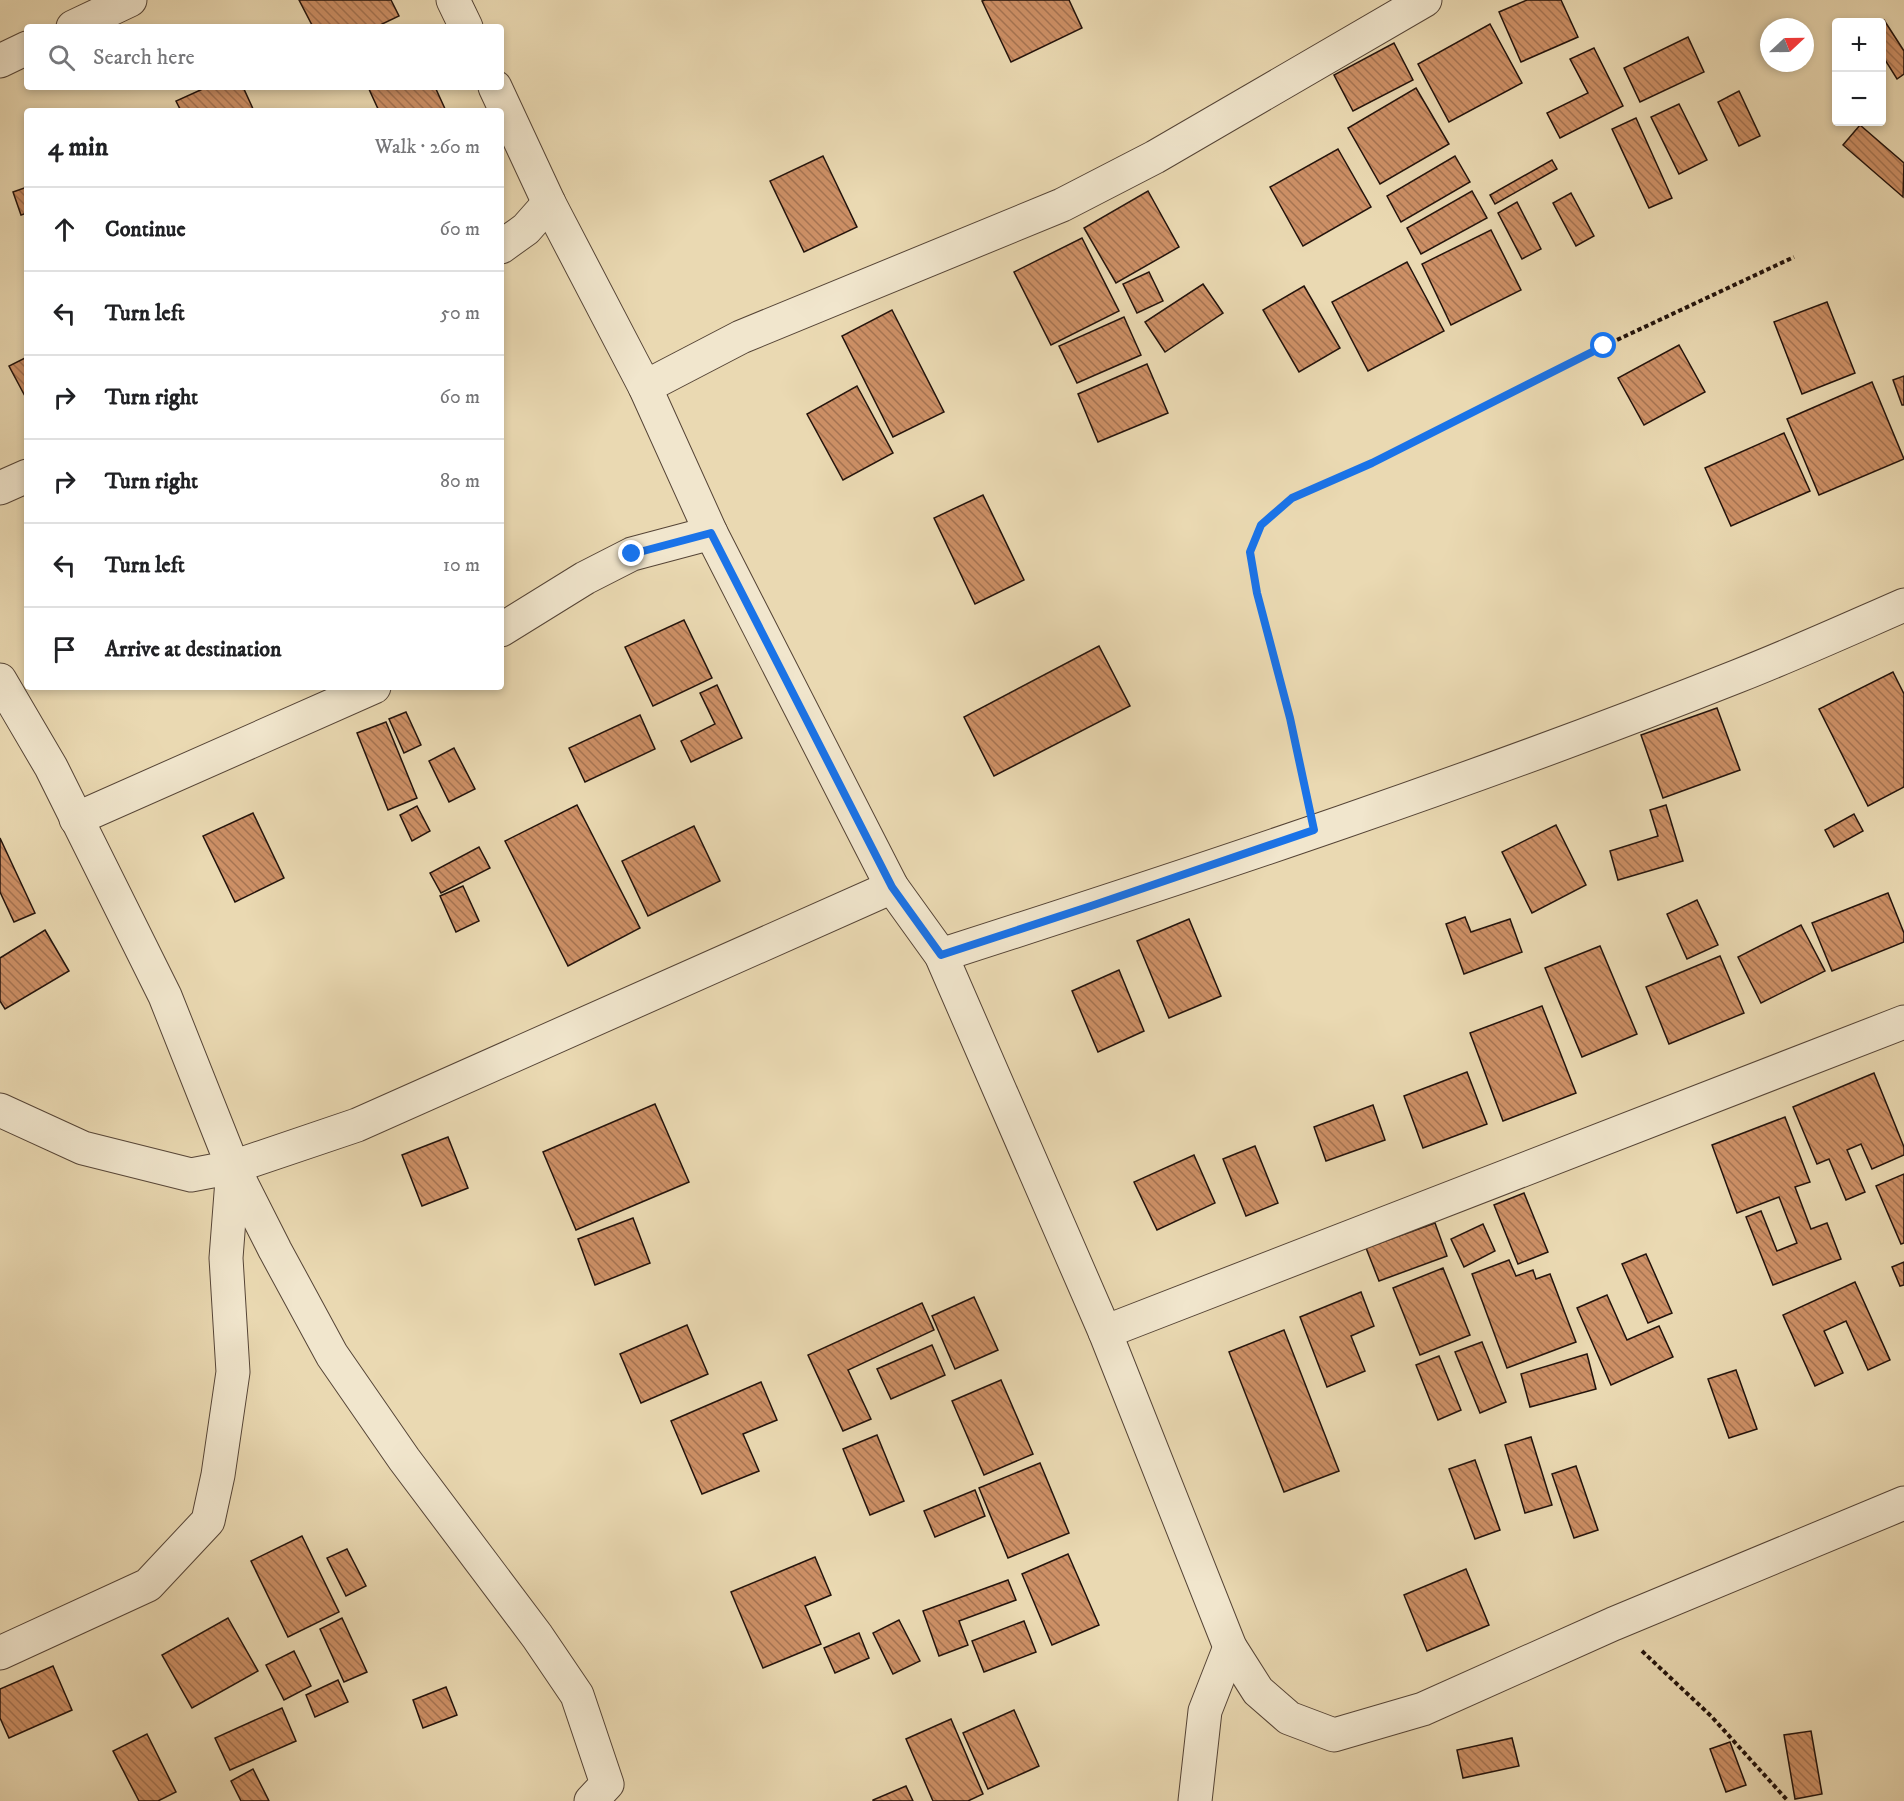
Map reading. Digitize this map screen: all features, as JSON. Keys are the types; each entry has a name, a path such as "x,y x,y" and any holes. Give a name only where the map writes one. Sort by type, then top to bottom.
{"street":[{"path":"79,24 130,0"},
{"path":"453,0 465,24"},
{"path":"645,387 741,337 1062,205 1155,157 1425,0"},
{"path":"0,61 24,49"},
{"path":"496,90 549,203 645,387 711,533 892,887 941,955 1105,1332 1230,1647 1258,1691 1289,1718 1334,1735 1423,1709 1612,1624 1904,1503"},
{"path":"504,245 526,229 549,203"},
{"path":"0,488 24,477"},
{"path":"504,628 585,578 632,554 711,533"},
{"path":"941,955 1548,750 1741,675 1904,605"},
{"path":"0,680 51,767 165,996 233,1167 274,1250 332,1355 404,1459 537,1636 578,1695 604,1795"},
{"path":"76,819 367,690"},
{"path":"0,1110 83,1148 191,1175 233,1167 357,1125 892,887"},
{"path":"1105,1332 1904,1022"},
{"path":"0,1653 148,1585 208,1521 218,1475 233,1372 226,1258 233,1167"},
{"path":"1195,1801 1205,1711 1230,1647"}],"path":[{"path":"1314,830 1290,718 1257,593 1250,552 1261,525 1292,498 1372,463 1604,346 1794,257"},
{"path":"1612,1624 1711,1716 1788,1801"}],"building":[{"path":"299,0 391,0 399,16 382,24 311,24"},
{"path":"1069,0 1082,28 1011,62 982,1"},
{"path":"1527,0 1561,0 1578,37 1521,62 1499,12"},
{"path":"1886,23 1904,51 1904,74 1897,79 1886,61"},
{"path":"1490,24 1522,83 1449,122 1418,64"},
{"path":"1688,37 1704,72 1640,102 1624,68"},
{"path":"1394,43 1413,80 1353,111 1334,75"},
{"path":"1594,48 1623,106 1560,138 1547,113 1588,93 1570,59"},
{"path":"1416,88 1449,144 1380,184 1348,128"},
{"path":"200,90 244,90 253,108 180,108 176,101"},
{"path":"369,90 436,90 445,108 378,108"},
{"path":"1739,91 1760,136 1739,146 1718,102"},
{"path":"1679,104 1707,160 1679,174 1651,117"},
{"path":"1636,118 1672,198 1649,208 1612,129"},
{"path":"1861,126 1904,163 1903,197 1843,145"},
{"path":"1338,149 1371,207 1303,246 1270,187"},
{"path":"823,156 857,227 804,252 770,181"},
{"path":"1455,156 1470,182 1401,222 1387,196"},
{"path":"1552,160 1557,169 1495,204 1490,195"},
{"path":"24,188 24,214 21,215 13,192"},
{"path":"1148,191 1179,247 1116,283 1084,228"},
{"path":"1472,191 1487,218 1421,254 1407,228"},
{"path":"1571,193 1594,236 1576,246 1553,203"},
{"path":"1517,202 1541,249 1522,259 1498,213"},
{"path":"1491,230 1521,290 1451,325 1422,264"},
{"path":"1082,238 1119,311 1051,345 1014,272"},
{"path":"1407,262 1444,331 1368,371 1332,302"},
{"path":"1149,272 1163,301 1137,313 1123,284"},
{"path":"1203,284 1223,313 1165,352 1145,322"},
{"path":"1304,286 1340,348 1299,372 1263,310"},
{"path":"1827,302 1855,373 1802,394 1774,322"},
{"path":"892,310 944,412 893,437 842,336"},
{"path":"1124,317 1141,355 1077,383 1059,346"},
{"path":"1679,345 1705,392 1644,425 1618,378"},
{"path":"24,358 24,394 9,366"},
{"path":"1147,364 1168,413 1098,442 1078,394"},
{"path":"1904,376 1904,405 1902,405 1893,380"},
{"path":"1872,382 1904,459 1819,495 1787,419"},
{"path":"857,386 893,453 843,480 807,414"},
{"path":"1784,433 1810,491 1731,526 1705,468"},
{"path":"983,495 1024,580 975,604 934,518"},
{"path":"684,620 712,678 653,706 625,647"},
{"path":"1099,646 1130,706 994,776 964,717"},
{"path":"1893,672 1904,694 1904,787 1868,806 1819,709"},
{"path":"717,685 742,738 691,762 681,741 715,724 700,693"},
{"path":"1717,708 1740,770 1663,798 1641,735"},
{"path":"406,712 421,745 404,753 389,719"},
{"path":"640,715 655,749 585,782 569,748"},
{"path":"386,722 417,798 388,810 357,733"},
{"path":"454,748 475,789 449,802 429,761"},
{"path":"577,805 640,928 568,966 505,841"},
{"path":"1666,805 1683,861 1618,880 1610,851 1658,836 1650,810"},
{"path":"417,806 430,831 412,841 400,815"},
{"path":"253,813 284,878 235,902 203,836"},
{"path":"1854,814 1863,831 1834,847 1825,830"},
{"path":"1556,825 1586,885 1532,913 1502,852"},
{"path":"694,826 720,881 648,916 622,861"},
{"path":"0,838 35,913 14,922 0,892"},
{"path":"479,847 490,868 441,893 430,873"},
{"path":"463,886 479,921 456,932 440,896"},
{"path":"1888,893 1904,933 1904,942 1832,971 1812,923"},
{"path":"1697,900 1718,945 1687,959 1667,914"},
{"path":"1465,917 1471,932 1510,919 1522,952 1464,974 1446,924"},
{"path":"1189,919 1221,996 1169,1018 1137,941"},
{"path":"1801,925 1825,971 1761,1003 1738,957"},
{"path":"45,930 69,971 5,1009 0,1001 0,958"},
{"path":"1600,946 1637,1034 1582,1057 1545,968"},
{"path":"1720,956 1744,1013 1669,1044 1646,987"},
{"path":"1119,970 1144,1031 1098,1052 1072,991"},
{"path":"1542,1006 1576,1093 1503,1121 1470,1033"},
{"path":"1467,1072 1487,1124 1423,1148 1404,1096"},
{"path":"1874,1073 1904,1147 1904,1155 1872,1169 1861,1144 1847,1150 1865,1192 1846,1200 1829,1159 1817,1164 1793,1107"},
{"path":"655,1104 689,1182 576,1230 543,1152"},
{"path":"1373,1105 1385,1140 1326,1161 1314,1127"},
{"path":"1785,1117 1810,1182 1795,1187 1811,1229 1827,1223 1841,1259 1773,1285 1746,1217 1761,1211 1777,1251 1797,1243 1779,1197 1737,1213 1712,1145"},
{"path":"448,1137 468,1188 422,1206 402,1155"},
{"path":"1255,1146 1278,1203 1246,1216 1223,1159"},
{"path":"1194,1155 1215,1203 1157,1230 1134,1182"},
{"path":"1904,1174 1904,1243 1901,1244 1876,1186"},
{"path":"1524,1193 1548,1252 1518,1264 1494,1205"},
{"path":"633,1218 650,1263 595,1285 578,1239"},
{"path":"1435,1223 1447,1256 1379,1281 1366,1248"},
{"path":"1483,1224 1495,1251 1464,1267 1451,1239"},
{"path":"1646,1254 1672,1313 1648,1323 1622,1264"},
{"path":"1509,1260 1516,1276 1533,1270 1536,1279 1550,1274 1576,1342 1507,1368 1472,1274"},
{"path":"1904,1262 1904,1285 1900,1286 1892,1267"},
{"path":"1443,1268 1470,1335 1420,1355 1393,1288"},
{"path":"1855,1282 1890,1360 1868,1370 1846,1321 1824,1331 1843,1373 1815,1386 1783,1315"},
{"path":"1361,1292 1374,1326 1351,1336 1365,1371 1327,1387 1300,1317"},
{"path":"1607,1295 1627,1340 1659,1326 1673,1357 1611,1385 1577,1308"},
{"path":"974,1297 998,1350 955,1369 932,1316"},
{"path":"922,1303 934,1330 848,1370 871,1419 843,1431 808,1355"},
{"path":"687,1325 708,1374 641,1403 620,1354"},
{"path":"1284,1330 1339,1471 1284,1492 1229,1352"},
{"path":"1482,1342 1506,1402 1480,1413 1455,1352"},
{"path":"932,1345 945,1375 891,1399 877,1369"},
{"path":"1587,1354 1596,1389 1530,1407 1521,1374"},
{"path":"1439,1356 1461,1410 1438,1420 1416,1365"},
{"path":"1736,1370 1757,1429 1729,1438 1708,1379"},
{"path":"1001,1380 1033,1454 984,1475 952,1401"},
{"path":"761,1382 777,1420 743,1434 759,1471 702,1494 671,1421"},
{"path":"877,1435 904,1501 870,1515 843,1449"},
{"path":"1531,1437 1552,1505 1525,1513 1505,1445"},
{"path":"1475,1460 1500,1530 1475,1539 1449,1469"},
{"path":"1040,1463 1069,1533 1008,1558 979,1488"},
{"path":"1576,1466 1598,1530 1574,1538 1552,1474"},
{"path":"975,1490 985,1516 935,1537 924,1511"},
{"path":"302,1536 339,1612 288,1637 251,1561"},
{"path":"347,1549 366,1586 346,1596 327,1558"},
{"path":"1068,1554 1099,1625 1052,1645 1022,1574"},
{"path":"815,1557 831,1595 805,1606 821,1644 763,1668 731,1592"},
{"path":"1466,1569 1489,1625 1427,1651 1404,1595"},
{"path":"1008,1580 1016,1600 959,1621 968,1645 939,1656 923,1611"},
{"path":"228,1618 258,1671 192,1708 162,1655"},
{"path":"342,1618 367,1672 344,1682 320,1629"},
{"path":"899,1620 920,1661 893,1674 873,1633"},
{"path":"1024,1621 1036,1652 984,1672 972,1641"},
{"path":"859,1633 869,1658 835,1673 824,1648"},
{"path":"294,1651 311,1686 284,1700 266,1665"},
{"path":"53,1666 72,1710 9,1738 0,1718 0,1689"},
{"path":"338,1680 348,1702 315,1717 306,1695"},
{"path":"446,1687 457,1715 423,1728 413,1700"},
{"path":"282,1708 296,1741 230,1770 215,1738"},
{"path":"1014,1710 1039,1766 988,1789 963,1733"},
{"path":"951,1719 983,1794 968,1801 933,1801 906,1739"},
{"path":"1811,1731 1822,1794 1795,1799 1784,1735"},
{"path":"147,1734 176,1792 158,1801 139,1801 113,1751"},
{"path":"1512,1738 1519,1766 1463,1778 1457,1750"},
{"path":"1730,1742 1746,1785 1726,1792 1710,1749"},
{"path":"253,1769 269,1801 241,1801 231,1781"},
{"path":"906,1786 913,1801 873,1801 873,1800"}],"route":[{"path":"632,554 711,533 892,887 941,955 1314,830 1290,718 1257,593 1250,552 1261,525 1292,498 1372,463 1604,346"}]}
